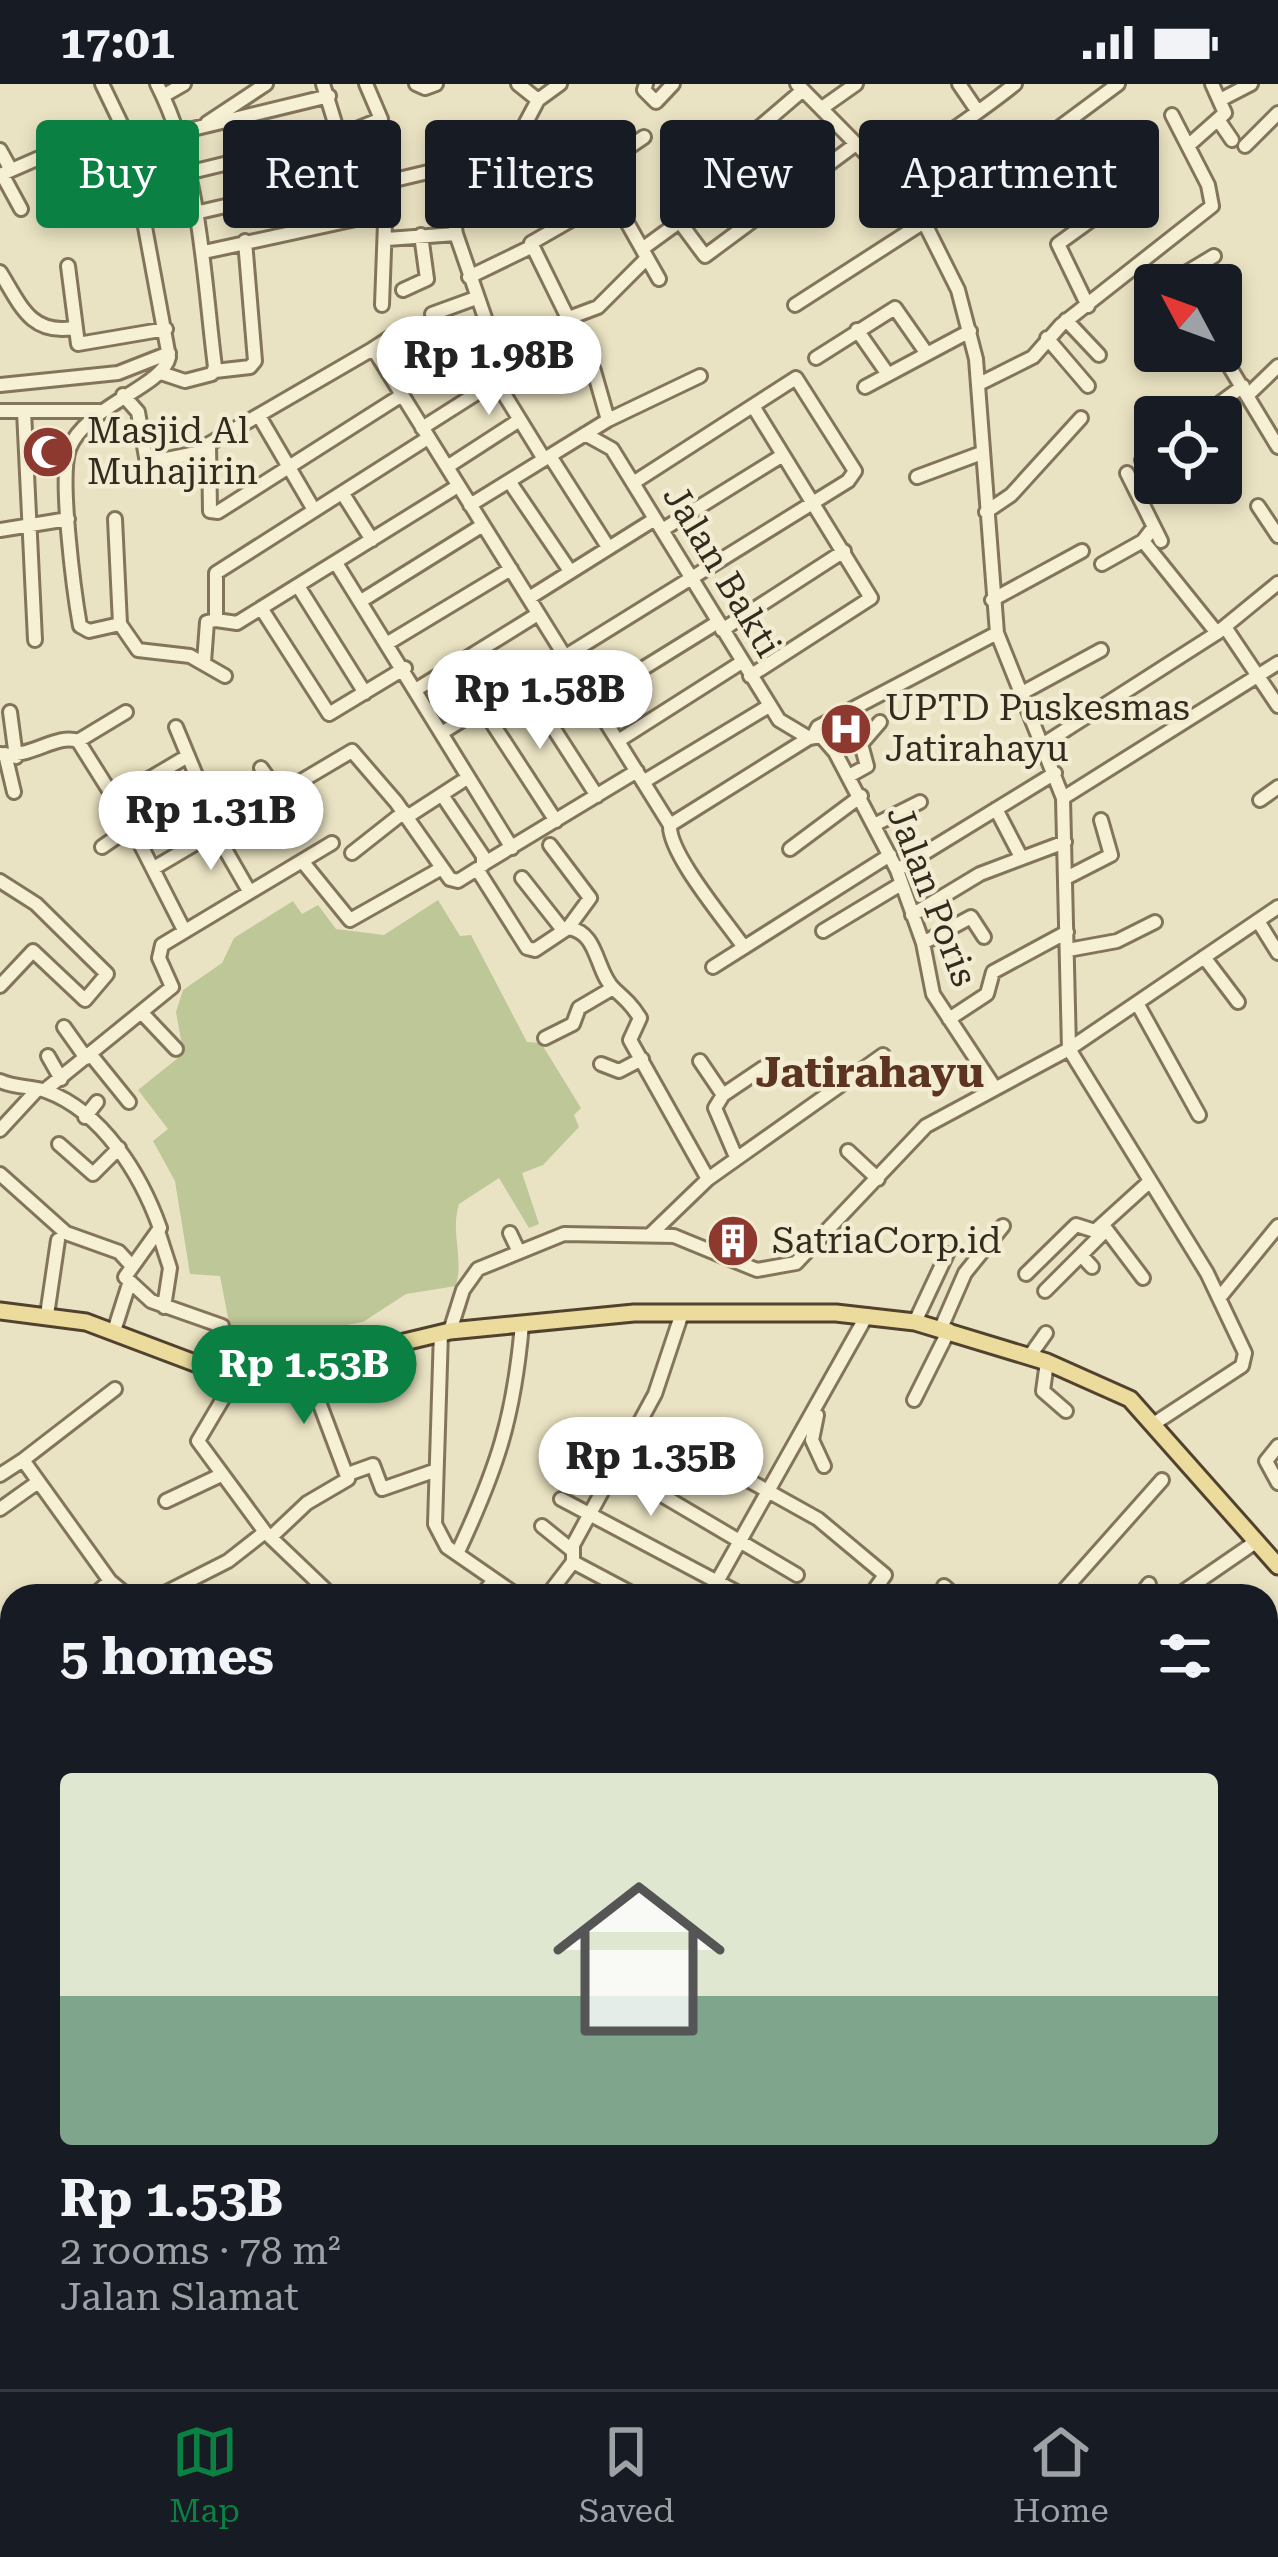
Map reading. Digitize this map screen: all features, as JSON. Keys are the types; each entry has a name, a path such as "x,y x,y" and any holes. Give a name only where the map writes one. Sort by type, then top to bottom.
{"main road":[{"path":"0,1311 47,1315 114,1331 229,1372 308,1370 452,1328 682,1313 872,1315 915,1322 1047,1362 1117,1391 1155,1423 1278,1565"}],"street":[{"path":"102,84 119,120"},
{"path":"171,120 160,90 184,84"},
{"path":"206,124 266,84"},
{"path":"416,84 425,88 436,84"},
{"path":"518,84 538,100"},
{"path":"527,120 538,100 560,84"},
{"path":"646,84 644,90 656,102 673,84"},
{"path":"822,108 856,84"},
{"path":"959,84 976,109"},
{"path":"966,120 1015,84"},
{"path":"1067,120 1118,84"},
{"path":"1189,145 1226,113 1211,84"},
{"path":"1222,99 1251,84"},
{"path":"371,86 379,120"},
{"path":"766,120 800,87 859,147"},
{"path":"199,126 244,120 326,90 334,120"},
{"path":"1219,122 1239,143 1278,113"},
{"path":"979,384 1033,357 1066,320 1212,206 1172,115"},
{"path":"636,142 644,137"},
{"path":"835,160 856,144"},
{"path":"0,150 4,172 21,209"},
{"path":"4,172 36,159"},
{"path":"120,624 81,628 68,519 69,449 100,412 161,374 169,353 146,228"},
{"path":"199,228 215,371"},
{"path":"204,252 309,228"},
{"path":"382,304 387,228"},
{"path":"216,620 216,573 343,494 496,381 503,370 455,228"},
{"path":"470,277 560,228"},
{"path":"631,228 658,279"},
{"path":"566,319 598,307 671,228"},
{"path":"685,228 705,256 743,228"},
{"path":"795,305 913,228"},
{"path":"928,228 952,273 970,331 979,384 980,454 997,633 1063,798 1069,1049 1220,1297 1241,1342 1242,1366 1155,1423"},
{"path":"1080,228 1058,244 1088,306"},
{"path":"387,239 456,234"},
{"path":"403,290 427,279 421,235"},
{"path":"161,374 185,381 250,367 256,361 245,241"},
{"path":"533,246 594,371 608,420"},
{"path":"1156,254 1163,264"},
{"path":"1202,264 1214,256"},
{"path":"68,266 73,328 80,345 166,329"},
{"path":"0,272 32,323 48,330 73,328"},
{"path":"432,314 476,298"},
{"path":"815,358 895,308 925,351"},
{"path":"1066,320 1099,355"},
{"path":"857,330 887,373"},
{"path":"865,387 970,331"},
{"path":"397,333 211,443 206,451 214,514 402,395"},
{"path":"1047,338 1088,386"},
{"path":"371,350 670,825 669,834 691,871 743,946"},
{"path":"0,385 118,374 169,353"},
{"path":"1236,396 1278,366"},
{"path":"1234,372 1278,447"},
{"path":"470,505 608,420 700,376"},
{"path":"443,732 693,582 854,477 854,466 799,380 633,483"},
{"path":"496,381 518,421 608,547"},
{"path":"123,395 138,412 147,463 206,451"},
{"path":"751,676 871,598 753,406"},
{"path":"0,411 100,412"},
{"path":"24,411 35,640"},
{"path":"259,416 314,510"},
{"path":"986,512 1011,495 1081,418"},
{"path":"447,467 518,421"},
{"name":"Jalan Bakti","path":"585,434 612,449 769,706 790,729 811,737"},
{"path":"917,477 980,454"},
{"path":"529,598 608,547 658,525 783,455"},
{"path":"1127,473 1161,541"},
{"path":"509,481 570,571"},
{"path":"204,662 207,622 230,626 458,486"},
{"path":"343,494 372,540"},
{"path":"1258,506 1278,536"},
{"path":"0,530 68,519"},
{"path":"115,519 120,624 141,654 204,662 225,676"},
{"path":"361,601 483,525"},
{"path":"1102,564 1143,541 1153,528"},
{"path":"1143,541 1260,677 1278,706"},
{"path":"592,700 844,551"},
{"path":"992,600 1082,551"},
{"path":"336,563 512,848"},
{"path":"388,643 511,569"},
{"path":"1042,746 1221,630 1278,583"},
{"path":"298,586 365,693"},
{"path":"262,608 323,712 337,712 405,668"},
{"path":"417,689 538,614"},
{"path":"670,825 811,737 818,727 997,633"},
{"path":"1021,694 1101,650"},
{"path":"618,741 742,662"},
{"path":"1063,798 1278,663"},
{"path":"525,684 597,796"},
{"path":"154,868 352,751 454,881 597,796 769,706"},
{"path":"483,709 556,821"},
{"path":"10,712 7,755 14,792"},
{"path":"7,755 62,739 78,741 125,712"},
{"path":"849,776 867,766 861,744 880,722"},
{"path":"176,727 249,891"},
{"name":"Jalan Poris","path":"811,737 825,739 876,824 922,943 929,985 995,1088"},
{"path":"78,741 154,868 184,930"},
{"path":"115,799 186,757"},
{"path":"261,768 298,824"},
{"path":"824,931 1054,772"},
{"path":"352,853 461,782"},
{"path":"1260,800 1278,787"},
{"path":"442,795 527,948 535,950 566,929 590,898 550,844"},
{"path":"790,849 861,796"},
{"path":"876,824 920,802"},
{"path":"996,808 1021,857"},
{"path":"239,816 252,833"},
{"path":"1066,878 1111,855 1102,820"},
{"path":"101,847 131,827"},
{"path":"911,915 1021,857 1064,842"},
{"path":"0,1128 172,987 158,954 184,930 332,843"},
{"path":"713,967 890,855"},
{"path":"302,861 351,920 442,868"},
{"path":"522,878 566,929 586,935 613,988 640,1018 641,1026 630,1037 708,1179"},
{"path":"0,881 48,915 107,974 85,1000 33,951 0,986"},
{"path":"500,1584 442,1543 435,1524 434,1471 452,1328 464,1290 478,1269 564,1234 652,1233 674,1236 736,1264 776,1270 796,1264 926,1126 1069,1049 1278,908"},
{"path":"922,943 970,916 984,937"},
{"path":"1258,921 1278,953"},
{"path":"1068,950 1137,934 1155,922"},
{"path":"949,1018 987,994 993,971 1067,932"},
{"path":"1204,957 1238,1002"},
{"path":"544,1038 573,1024 579,1008 613,988"},
{"path":"1137,1003 1199,1115"},
{"path":"141,1012 176,1049"},
{"path":"64,1027 129,1102"},
{"path":"652,1233 736,1157 883,1055"},
{"path":"48,1056 61,1079"},
{"path":"602,1064 619,1071 642,1059"},
{"path":"700,1060 723,1094"},
{"path":"736,1157 715,1108 723,1094 764,1067"},
{"path":"0,1081 41,1090 85,1117 119,1148 159,1223 170,1268 164,1307"},
{"path":"85,1117 97,1102"},
{"path":"59,1144 93,1174 119,1148"},
{"path":"848,1151 878,1178"},
{"path":"0,1176 66,1233 119,1252 130,1264"},
{"path":"1045,1292 1148,1183"},
{"path":"1026,1274 1076,1225 1091,1231 1105,1227"},
{"path":"914,1400 965,1273 1003,1226"},
{"path":"1220,1297 1278,1226"},
{"path":"1105,1227 1143,1278"},
{"path":"510,1233 519,1252"},
{"path":"114,1331 128,1288 124,1274 159,1234"},
{"path":"47,1315 58,1240"},
{"path":"915,1322 947,1254"},
{"path":"1081,1255 1092,1267"},
{"path":"128,1288 164,1307 221,1326 229,1372 198,1436 268,1535 319,1584"},
{"path":"555,1584 642,1421 666,1369 682,1313"},
{"path":"824,1466 813,1447 816,1417 872,1315"},
{"path":"718,1582 872,1315"},
{"path":"458,1554 502,1454 519,1384 522,1324"},
{"path":"1029,1357 1046,1333"},
{"path":"1047,1362 1043,1391 1066,1411"},
{"path":"183,1584 228,1561 307,1503 347,1482 308,1370"},
{"path":"0,1475 115,1389"},
{"path":"642,1421 818,1519 885,1577 879,1584"},
{"path":"1278,1446 1266,1467 1278,1483"},
{"path":"580,1454 616,1468 796,1575"},
{"path":"23,1460 114,1584"},
{"path":"348,1474 373,1465 384,1495 434,1471"},
{"path":"166,1501 221,1474"},
{"path":"1070,1584 1162,1480"},
{"path":"0,1509 38,1482"},
{"path":"561,1499 722,1584"},
{"path":"542,1526 613,1584"},
{"path":"1194,1584 1257,1541"},
{"path":"491,1584 494,1580"},
{"path":"107,1584 110,1581"}],"green space":[{"path":"438,900 460,936 471,935 527,1042 541,1043 581,1108 574,1115 579,1127 543,1165 522,1173 539,1224 529,1228 499,1178 459,1204 456,1286 406,1294 363,1322 298,1334 291,1359 224,1362 231,1333 220,1276 190,1274 175,1181 153,1141 168,1129 138,1090 178,1058 182,1045 176,1012 183,990 222,963 234,938 293,901 302,914 318,905 336,929 384,935"}],"place":[{"name":"Masjid Al Muhajirin","path":"48,452"},
{"name":"UPTD Puskesmas Jatirahayu","path":"846,729"},
{"name":"SatriaCorp.id","path":"733,1241"}],"district":[{"name":"Jatirahayu","path":"870,1072"}]}
